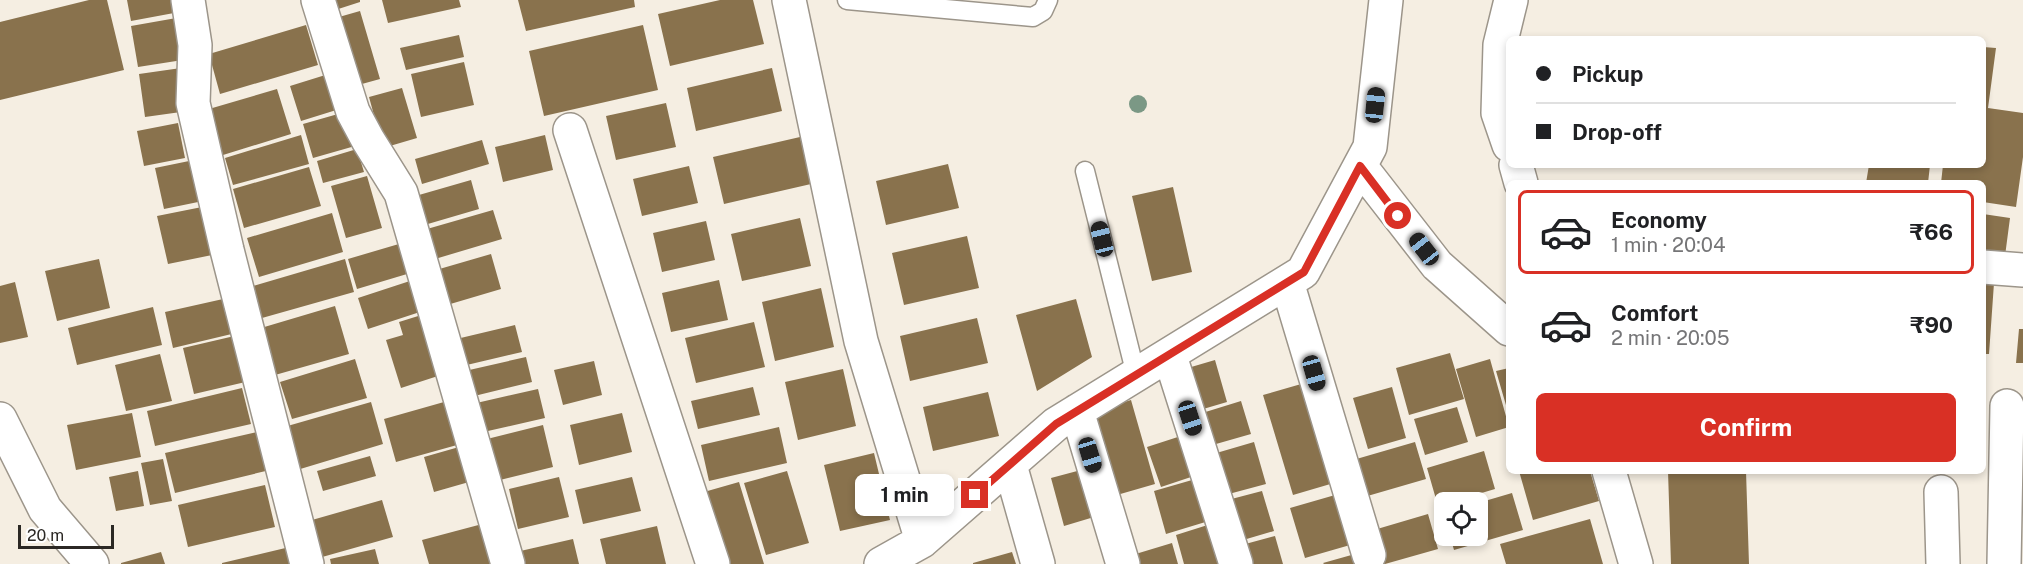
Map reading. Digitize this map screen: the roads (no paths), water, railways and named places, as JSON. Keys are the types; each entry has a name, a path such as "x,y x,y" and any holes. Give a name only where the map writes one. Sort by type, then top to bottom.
{"street":[{"path":"188,0 195,45 193,103 227,250 307,564"},
{"path":"318,0 353,112 401,193 508,564"},
{"path":"789,0 861,341 922,542"},
{"path":"881,564 922,542 1056,424 1304,272 1370,147 1386,0"},
{"path":"1506,136 1498,113 1504,68 1500,45 1511,0"},
{"path":"570,130 713,564"},
{"path":"1360,166 1437,265 1506,326"},
{"path":"1986,267 2023,270"},
{"path":"1287,282 1369,555"},
{"path":"1170,356 1236,564"},
{"path":"2004,564 2007,406"},
{"path":"1077,411 1123,564"},
{"path":"0,419 45,508 92,564"},
{"path":"1010,465 1038,564"},
{"path":"1610,474 1636,564"},
{"path":"1941,492 1942,564"}],"lane":[{"path":"847,0 1033,17 1043,11 1048,0"},
{"path":"1085,171 1136,375"}]}
